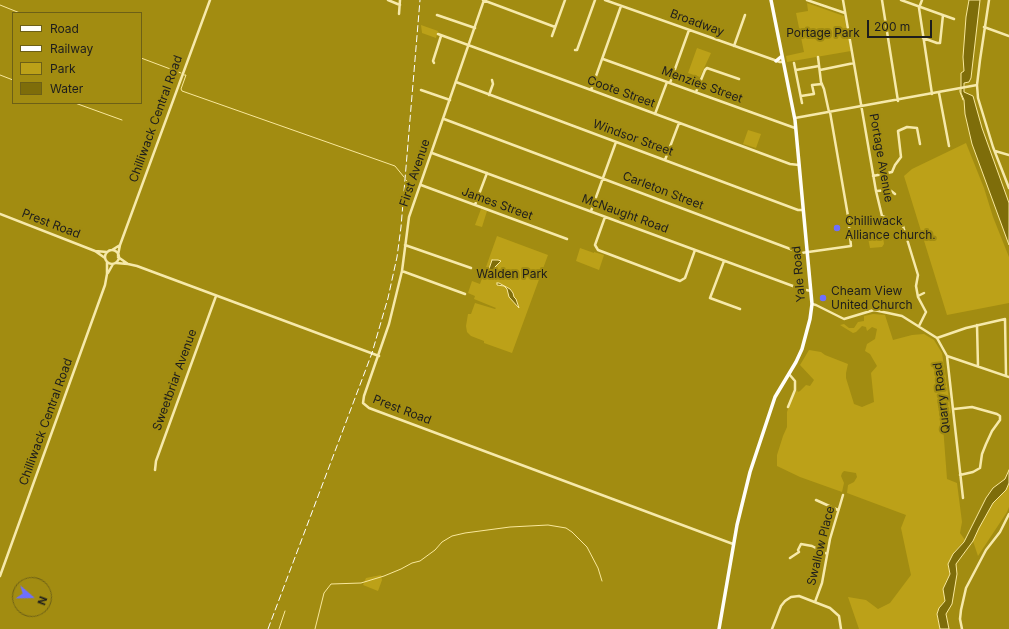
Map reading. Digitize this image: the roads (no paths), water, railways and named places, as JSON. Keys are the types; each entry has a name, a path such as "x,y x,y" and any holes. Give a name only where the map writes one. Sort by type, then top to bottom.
{"main road":[{"name":"Yale Road","path":"719,629 733,544 754,458 775,397 802,349 812,304 812,291 794,118 771,0"},
{"path":"776,61 782,56"}],"street":[{"name":"Chilliwack Central Road","path":"118,256 120,245 210,0"},
{"path":"388,0 400,5"},
{"path":"399,14 400,0"},
{"path":"484,0 555,27"},
{"name":"First Avenue","path":"379,356 389,324 402,271 409,217 484,0"},
{"path":"552,36 565,0"},
{"path":"575,50 578,50 596,0"},
{"name":"Broadway","path":"605,0 776,61 783,62"},
{"path":"806,0 845,13"},
{"name":"Portage Avenue","path":"843,0 876,191 882,216 900,223 903,226 918,275 916,286 918,296 926,312 919,326"},
{"path":"882,0 898,100"},
{"path":"900,0 954,19"},
{"path":"922,0 919,7 932,94"},
{"path":"989,0 975,86 995,151 1009,188"},
{"path":"590,90 621,6"},
{"path":"437,14 474,28"},
{"path":"734,46 745,15"},
{"path":"923,38 940,43 943,15"},
{"path":"984,27 1009,36"},
{"path":"655,114 669,83 689,30"},
{"name":"Coote Street","path":"434,64 432,61 440,35 790,164 799,165"},
{"path":"818,57 822,84 830,112"},
{"name":"Menzies Street","path":"602,59 795,128"},
{"path":"794,63 802,103"},
{"path":"820,70 854,63"},
{"path":"796,70 819,66"},
{"path":"696,92 707,68 739,78"},
{"path":"489,95 493,84 492,80"},
{"name":"Windsor Street","path":"456,82 798,210 803,210"},
{"path":"801,96 814,94 812,85 822,84"},
{"path":"794,118 975,86"},
{"path":"421,90 450,100"},
{"path":"939,93 950,146"},
{"name":"Carleton Street","path":"444,118 801,252 808,252 851,246 848,216 830,112"},
{"path":"665,160 679,123"},
{"path":"873,176 892,172 901,157 898,131 907,128 917,128 920,144"},
{"path":"591,211 616,142"},
{"path":"995,151 1009,155"},
{"name":"McNaught Road","path":"432,153 805,291 812,291"},
{"path":"475,205 487,173"},
{"name":"James Street","path":"421,185 567,239"},
{"path":"876,191 890,190 895,194"},
{"name":"Prest Road","path":"0,214 94,251 105,258"},
{"path":"606,217 595,245 598,250 680,281 685,278 695,250"},
{"path":"120,245 107,252 105,258 106,262 128,264 379,356"},
{"path":"406,245 471,268"},
{"path":"112,250 128,264"},
{"name":"Prest Road","path":"94,251 107,252"},
{"path":"114,263 118,256"},
{"path":"724,261 710,298 740,308"},
{"name":"Chilliwack Central Road","path":"106,262 108,274"},
{"name":"Chilliwack Central Road","path":"0,576 102,295 108,274 114,263"},
{"path":"402,271 465,294"},
{"path":"918,296 924,294"},
{"name":"Sweetbriar Avenue","path":"155,470 156,461 216,296"},
{"name":"Quarry Road","path":"812,304 844,319 874,310 902,316 937,338 947,356 963,498"},
{"path":"937,338 1005,319 1007,376 947,356"},
{"path":"977,326 978,366"},
{"name":"Prest Road","path":"379,356 362,401 366,407 733,544"},
{"path":"788,407 796,390 795,381 789,374"},
{"path":"954,410 972,407 1000,416 1000,420 992,431 982,454 980,468 973,472 960,475"},
{"name":"Swallow Place","path":"815,602 821,586 830,539 843,494"},
{"path":"816,500 838,510"},
{"path":"962,629 960,610 966,588 986,550 1000,532 1009,514"},
{"path":"790,558 799,552 798,550 801,544 812,546 827,554"},
{"path":"772,629 785,600 799,596 830,608 839,616 841,629"}],"water":[{"path":"969,0 980,0 971,78 969,82 964,83 964,92 973,96 982,128 1009,203 1009,245 972,144 965,114 964,100 961,93 961,73 964,71 963,57 966,17"},
{"path":"492,260 501,261 495,267 497,278 495,280 491,276 489,269"},
{"path":"497,283 499,283 510,289 519,308 509,297 507,289 504,286 497,285"},
{"path":"1009,470 1009,483 1006,490 993,503 973,541 956,564 957,574 952,604 946,614 949,629 940,629 937,614 939,608 945,601 943,589 950,574 948,564 953,554 964,542 986,498 993,488 1005,479"}],"waterway":[{"path":"0,5 18,12"},
{"path":"142,58 181,73"},
{"path":"0,75 12,80"},
{"path":"184,75 186,75 181,89 182,91 395,166 404,177"},
{"path":"960,90 963,100"},
{"path":"78,104 122,120"},
{"path":"406,180 414,189"},
{"path":"315,629 324,593 331,584 361,583 384,576 412,563 420,561 435,550 442,542 452,536 465,533 510,527 548,525 566,528 587,547 598,568 602,581"},
{"path":"279,629 285,611"}],"railway":[{"path":"268,629 372,353 388,298 397,257 401,227 420,0"}],"place":[{"name":"Chilliwack Alliance church.","path":"837,228"},
{"name":"Cheam View United Church","path":"823,298"}],"park label":[{"name":"Portage Park","path":"823,33"},
{"name":"Walden Park","path":"512,274"}]}
